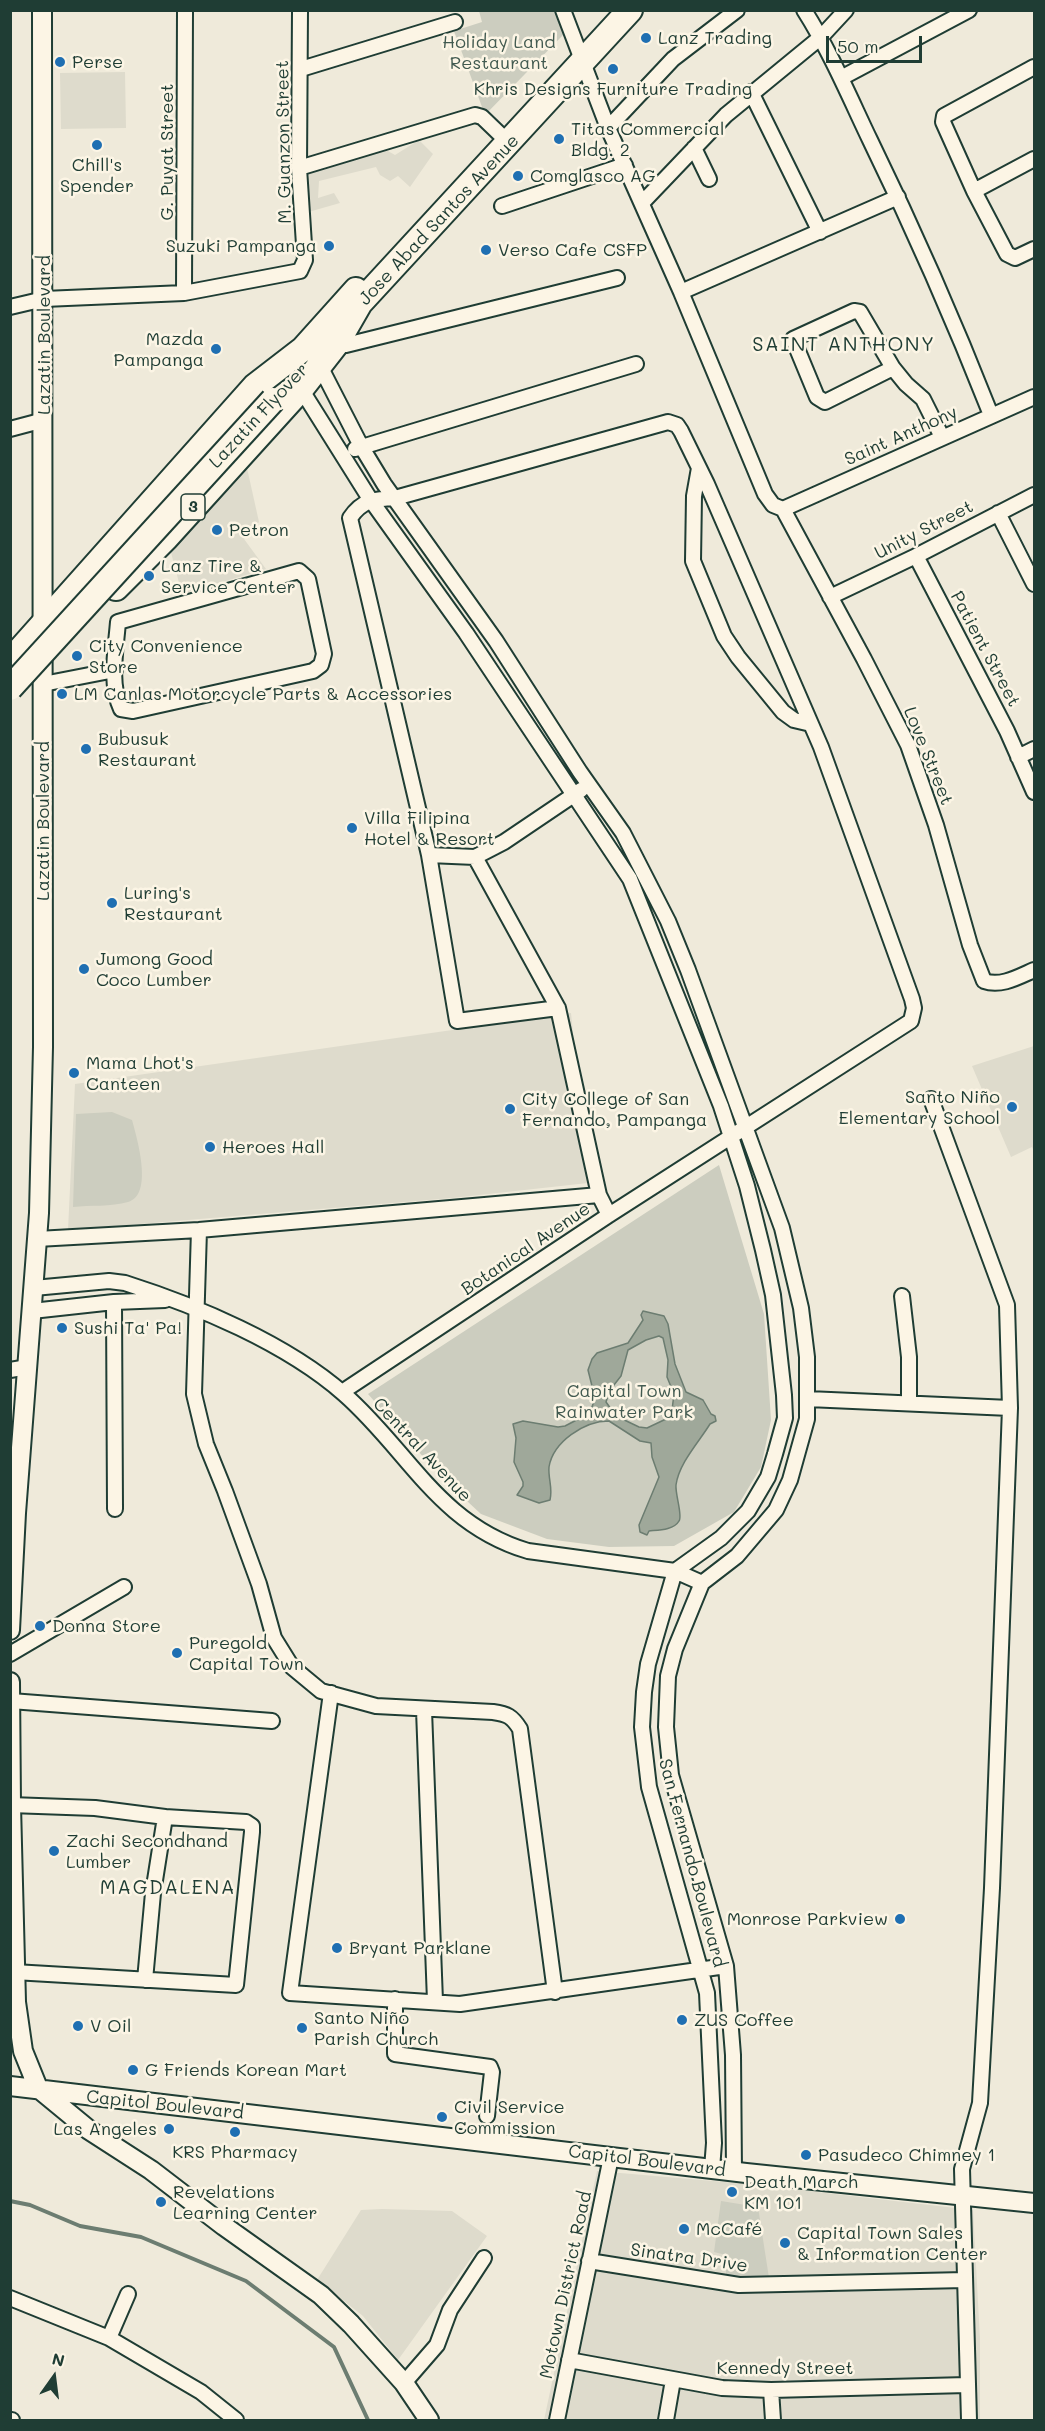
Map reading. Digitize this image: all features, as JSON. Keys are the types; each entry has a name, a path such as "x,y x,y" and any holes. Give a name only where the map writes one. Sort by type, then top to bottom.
{"highway":[{"name":"Jose Abad Santos Avenue","path":"580,55 609,10"},
{"name":"Jose Abad Santos Avenue","path":"13,662 42,625 255,386 303,349 580,55 630,10"},
{"name":"Jose Abad Santos Avenue","path":"10,698 166,538 301,389 337,343 360,303 504,137"},
{"name":"Lazatin Flyover","path":"13,662 360,303"},
{"name":"Lazatin Flyover","path":"10,688 268,397 303,349"},
{"path":"13,662 35,650 46,662"}],"main road":[{"name":"Lazatin Boulevard","path":"10,1630 19,1369 32,1311 34,1288 43,1047 46,662 42,625 44,299 42,10"},
{"path":"10,1682 14,1972 23,2051 38,2088 89,2130 151,2170 224,2226 321,2295 351,2324 404,2384 429,2421"},
{"name":"Capitol Boulevard","path":"10,2086 735,2172 1035,2204"}],"street":[{"name":"G. Puyat Street","path":"184,293 185,10"},
{"name":"M. Guanzon Street","path":"184,293 300,271 305,260 299,168 300,10"},
{"name":"Love Street","path":"563,10 608,128 681,292 765,494 772,505 783,509 908,745 936,825 970,945 984,981 993,984 1007,981 1035,970"},
{"path":"608,128 673,59 737,10"},
{"path":"804,10 821,37 898,197 948,306 991,415"},
{"path":"642,203 726,115 821,37 846,10"},
{"path":"841,78 969,10"},
{"path":"301,69 455,22"},
{"path":"1035,67 944,116 943,122 974,191 1007,254 1015,258 1035,249"},
{"path":"752,93 820,232"},
{"path":"299,168 475,115 482,117 504,137"},
{"path":"694,148 709,179"},
{"path":"974,191 1035,159"},
{"path":"502,206 625,165"},
{"path":"681,292 898,197"},
{"path":"337,343 346,345 616,278"},
{"path":"10,307 44,299 184,293"},
{"path":"893,368 825,402 817,397 793,339 857,310 893,368 923,399 942,437"},
{"path":"342,455 361,446 636,364"},
{"path":"320,366 361,446 496,641 623,833 668,921 783,1228 799,1297 807,1357 807,1419 800,1450 790,1480 776,1510 737,1556 702,1583"},
{"path":"301,389 370,499 466,633 630,879 731,1137 755,1216 773,1295 780,1352 784,1418 768,1477 748,1511 721,1538 675,1571"},
{"name":"Saint Anthony","path":"783,509 1035,397"},
{"path":"10,429 44,420"},
{"path":"558,1008 457,1021 429,855 350,518 356,508 370,499 395,498 668,422 676,425 699,468 811,724"},
{"path":"699,468 694,496 693,561 724,636 730,647 783,712 794,720 811,724"},
{"name":"Unity Street","path":"830,597 1035,495"},
{"path":"998,513 1035,584"},
{"name":"Patient Street","path":"916,556 1007,731 1035,792"},
{"path":"299,571 308,579 324,654 321,665 313,671 133,711 121,709 117,701 116,670 118,622 299,571"},
{"path":"46,662 116,670"},
{"name":"Botanical Avenue","path":"342,1392 609,1215 911,1021 912,999 811,724"},
{"path":"1018,758 1035,749"},
{"path":"429,855 475,857 504,842 590,784"},
{"path":"475,857 558,1008 599,1195 609,1215"},
{"path":"932,1099 1007,1305 1010,1408 992,1876 980,2103 962,2169 969,2421"},
{"path":"37,1239 199,1230 599,1195"},
{"path":"199,1230 194,1394 206,1444 259,1584 274,1638 292,1667 321,1691 376,1706 507,1713 514,1719 520,1729 555,1992"},
{"name":"Central Avenue","path":"34,1288 109,1281 124,1283 249,1333 298,1360 342,1392 360,1408 444,1503 466,1522 487,1535 507,1545 546,1555 675,1571 702,1583"},
{"path":"902,1296 909,1357 909,1403"},
{"name":"Central Avenue","path":"32,1311 114,1302 170,1300"},
{"path":"114,1302 115,1509"},
{"path":"808,1399 1010,1408"},
{"name":"San Fernando Boulevard","path":"675,1571 648,1664 642,1727 649,1787 707,1993 714,2143 712,2169"},
{"name":"San Fernando Boulevard","path":"702,1583 675,1649 668,1676 667,1749 671,1775 726,1966 733,2055 735,2172"},
{"path":"10,1654 124,1587"},
{"path":"331,1694 290,1993 460,2004 726,1966"},
{"path":"11,1701 272,1721"},
{"path":"424,1710 435,2001"},
{"path":"10,1805 95,1808 165,1818 246,1822 252,1826 236,1985 14,1972"},
{"path":"145,1980 153,1893 165,1818"},
{"path":"395,1999 395,2054 490,2067 492,2072 487,2116"},
{"name":"Motown District Road","path":"557,2421 611,2157"},
{"path":"404,2384 437,2345 450,2310 484,2258"},
{"name":"Sinatra Drive","path":"589,2261 739,2285 965,2280"},
{"path":"109,2338 128,2294"},
{"path":"10,2298 109,2338 201,2392 236,2421"},
{"name":"Kennedy Street","path":"569,2360 722,2388 771,2390 967,2385"},
{"path":"666,2421 673,2380"},
{"path":"771,2390 773,2421"}],"shaded area":[{"path":"125,72 126,128 61,129 60,73"},
{"path":"419,140 433,154 410,187 398,176 390,181 380,175 376,167 319,181 318,198 334,193 340,203 305,213 309,172 386,150 395,155"},
{"name":"Petron","path":"245,459 259,522 244,539 266,569 182,594 169,545"},
{"path":"571,1013 588,1183 452,1198 68,1230 75,1084"},
{"name":"Santo Niño Elementary School","path":"1034,1046 1034,1151 1032,1147 1011,1157 972,1066"},
{"path":"643,1311 664,1316 668,1324 675,1364 686,1392 703,1400 716,1421 710,1424 690,1453 678,1477 676,1489 679,1521 670,1528 649,1531 647,1535 640,1532 639,1525 659,1477 652,1457 651,1443 640,1441 609,1421 580,1429 563,1441 552,1458 549,1467 550,1500 539,1503 517,1495 523,1482 514,1462 516,1438 513,1424 523,1421 558,1427 565,1426 590,1413 595,1398 588,1370 592,1359 597,1353 628,1343 643,1320 641,1315","holes":["659,1336 663,1338 668,1360 667,1377 674,1394 672,1410 666,1419 647,1428 639,1427 616,1416 606,1402 610,1390 621,1376 628,1350 646,1340"]},
{"path":"597,2171 748,2184 973,2210 980,2339 980,2420 544,2420"},
{"path":"361,2210 452,2211 487,2236 398,2360 363,2316 317,2280"}],"green space":[{"name":"Holiday Land Restaurant","path":"553,10 564,34 485,115 454,31 482,22 479,11"},
{"path":"112,1112 132,1120 142,1165 140,1189 136,1197 121,1204 73,1207 76,1114"},
{"name":"Capital Town Rainwater Park","path":"719,1165 764,1314 771,1420 761,1467 734,1512 674,1546 609,1547 547,1539 481,1514 440,1476 368,1394"},
{"path":"721,2201 758,2207 769,2278 726,2276 726,2255 714,2252"}],"waterway":[{"path":"10,2201 30,2205 80,2226 141,2237 246,2281 334,2347 368,2420"}],"place":[{"name":"Lanz Trading","path":"646,38"},
{"name":"Perse","path":"60,62"},
{"name":"Khris Designs Furniture Trading","path":"613,69"},
{"name":"Titas Commercial Bldg. 2","path":"559,139"},
{"name":"Chill's Spender","path":"97,145"},
{"name":"Comglasco AG","path":"518,176"},
{"name":"Suzuki Pampanga","path":"329,246"},
{"name":"Verso Cafe CSFP","path":"486,250"},
{"name":"Mazda Pampanga","path":"216,349"},
{"name":"Petron","path":"217,530"},
{"name":"Lanz Tire & Service Center","path":"149,576"},
{"name":"City Convenience Store","path":"77,656"},
{"name":"LM Canlas Motorcycle Parts & Accessories","path":"62,694"},
{"name":"Bubusuk Restaurant","path":"86,749"},
{"name":"Villa Filipina Hotel & Resort","path":"352,828"},
{"name":"Luring's Restaurant","path":"112,903"},
{"name":"Jumong Good Coco Lumber","path":"84,969"},
{"name":"Mama Lhot's Canteen","path":"74,1073"},
{"name":"Santo Niño Elementary School","path":"1012,1107"},
{"name":"City College of San Fernando, Pampanga","path":"510,1109"},
{"name":"Heroes Hall","path":"210,1147"},
{"name":"Sushi Ta' Pa!","path":"62,1328"},
{"name":"Donna Store","path":"40,1626"},
{"name":"Puregold Capital Town","path":"177,1653"},
{"name":"Zachi Secondhand Lumber","path":"54,1851"},
{"name":"Monrose Parkview","path":"900,1919"},
{"name":"Bryant Parklane","path":"337,1948"},
{"name":"ZUS Coffee","path":"682,2020"},
{"name":"V Oil","path":"78,2026"},
{"name":"Santo Niño Parish Church","path":"302,2028"},
{"name":"G Friends Korean Mart","path":"133,2070"},
{"name":"Civil Service Commission","path":"442,2117"},
{"name":"Las Angeles","path":"169,2129"},
{"name":"KRS Pharmacy","path":"235,2132"},
{"name":"Pasudeco Chimney 1","path":"806,2155"},
{"name":"Death March KM 101","path":"732,2192"},
{"name":"Revelations Learning Center","path":"161,2202"},
{"name":"McCafé","path":"684,2229"},
{"name":"Capital Town Sales & Information Center","path":"785,2243"}],"district":[{"name":"SAINT ANTHONY","path":"844,345"},
{"name":"MAGDALENA","path":"168,1888"}]}
